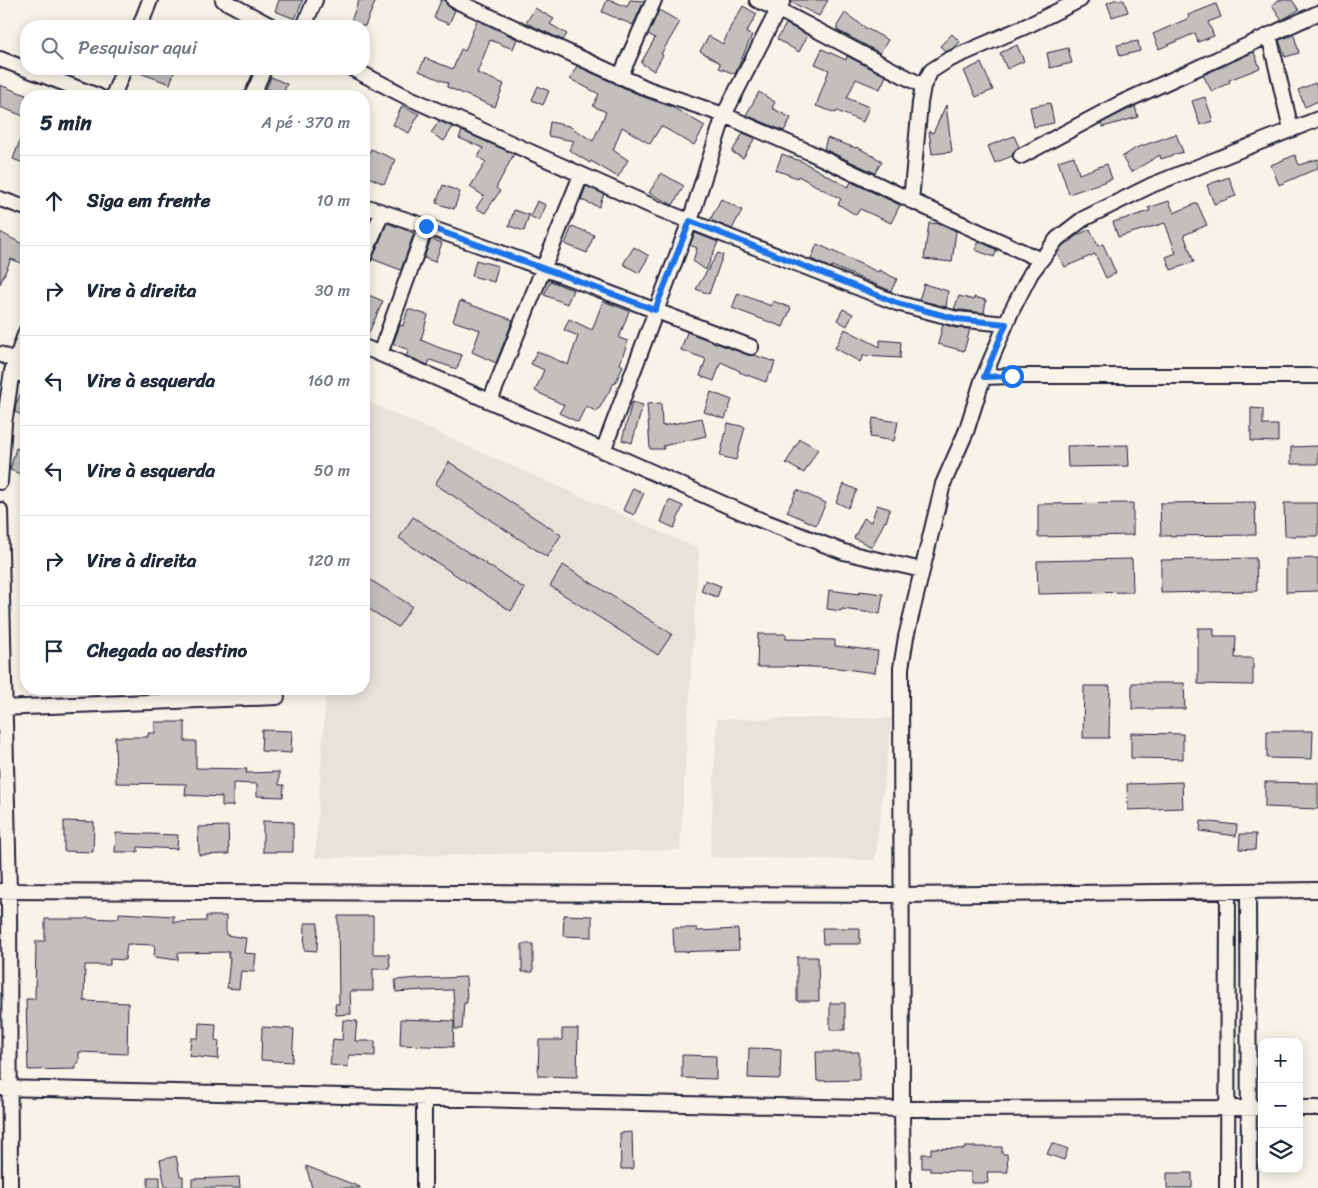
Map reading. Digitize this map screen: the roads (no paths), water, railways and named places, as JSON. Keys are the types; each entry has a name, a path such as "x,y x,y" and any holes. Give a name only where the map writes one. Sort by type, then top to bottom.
{"street":[{"path":"142,20 150,0"},
{"path":"223,0 260,20"},
{"path":"307,20 315,0"},
{"path":"454,0 648,89 724,115 809,152 1041,260"},
{"path":"620,76 654,0"},
{"path":"757,0 780,5 923,86"},
{"path":"911,201 920,103 923,86 931,71 948,60 1031,24 1080,0"},
{"path":"603,451 690,221 724,115 780,5"},
{"path":"1021,156 1121,103 1318,13"},
{"path":"1269,35 1291,129"},
{"path":"0,59 20,67"},
{"path":"42,75 82,90"},
{"path":"115,90 122,75"},
{"path":"255,90 261,75"},
{"path":"365,75 405,96 656,208 897,303 957,319 1006,324"},
{"path":"903,1188 901,668 906,637 942,484 966,432 984,377 1006,324 1031,273 1057,239 1083,219 1152,185 1318,119"},
{"path":"490,402 581,174"},
{"path":"0,199 20,206"},
{"path":"370,208 544,268 751,347"},
{"path":"370,242 382,212"},
{"path":"380,354 426,226"},
{"path":"0,482 4,424 14,366 20,349"},
{"path":"370,350 753,517 844,552 922,570"},
{"path":"0,354 20,371"},
{"path":"984,377 1318,376"},
{"path":"0,510 5,891 5,1088 10,1188"},
{"path":"3,708 278,697"},
{"path":"5,891 902,895 1318,890"},
{"path":"1228,891 1228,1188"},
{"path":"1248,891 1256,1108 1249,1188"},
{"path":"5,1088 902,1109 1256,1108"},
{"path":"424,1097 424,1188"},
{"path":"1303,1108 1318,1108"}]}
